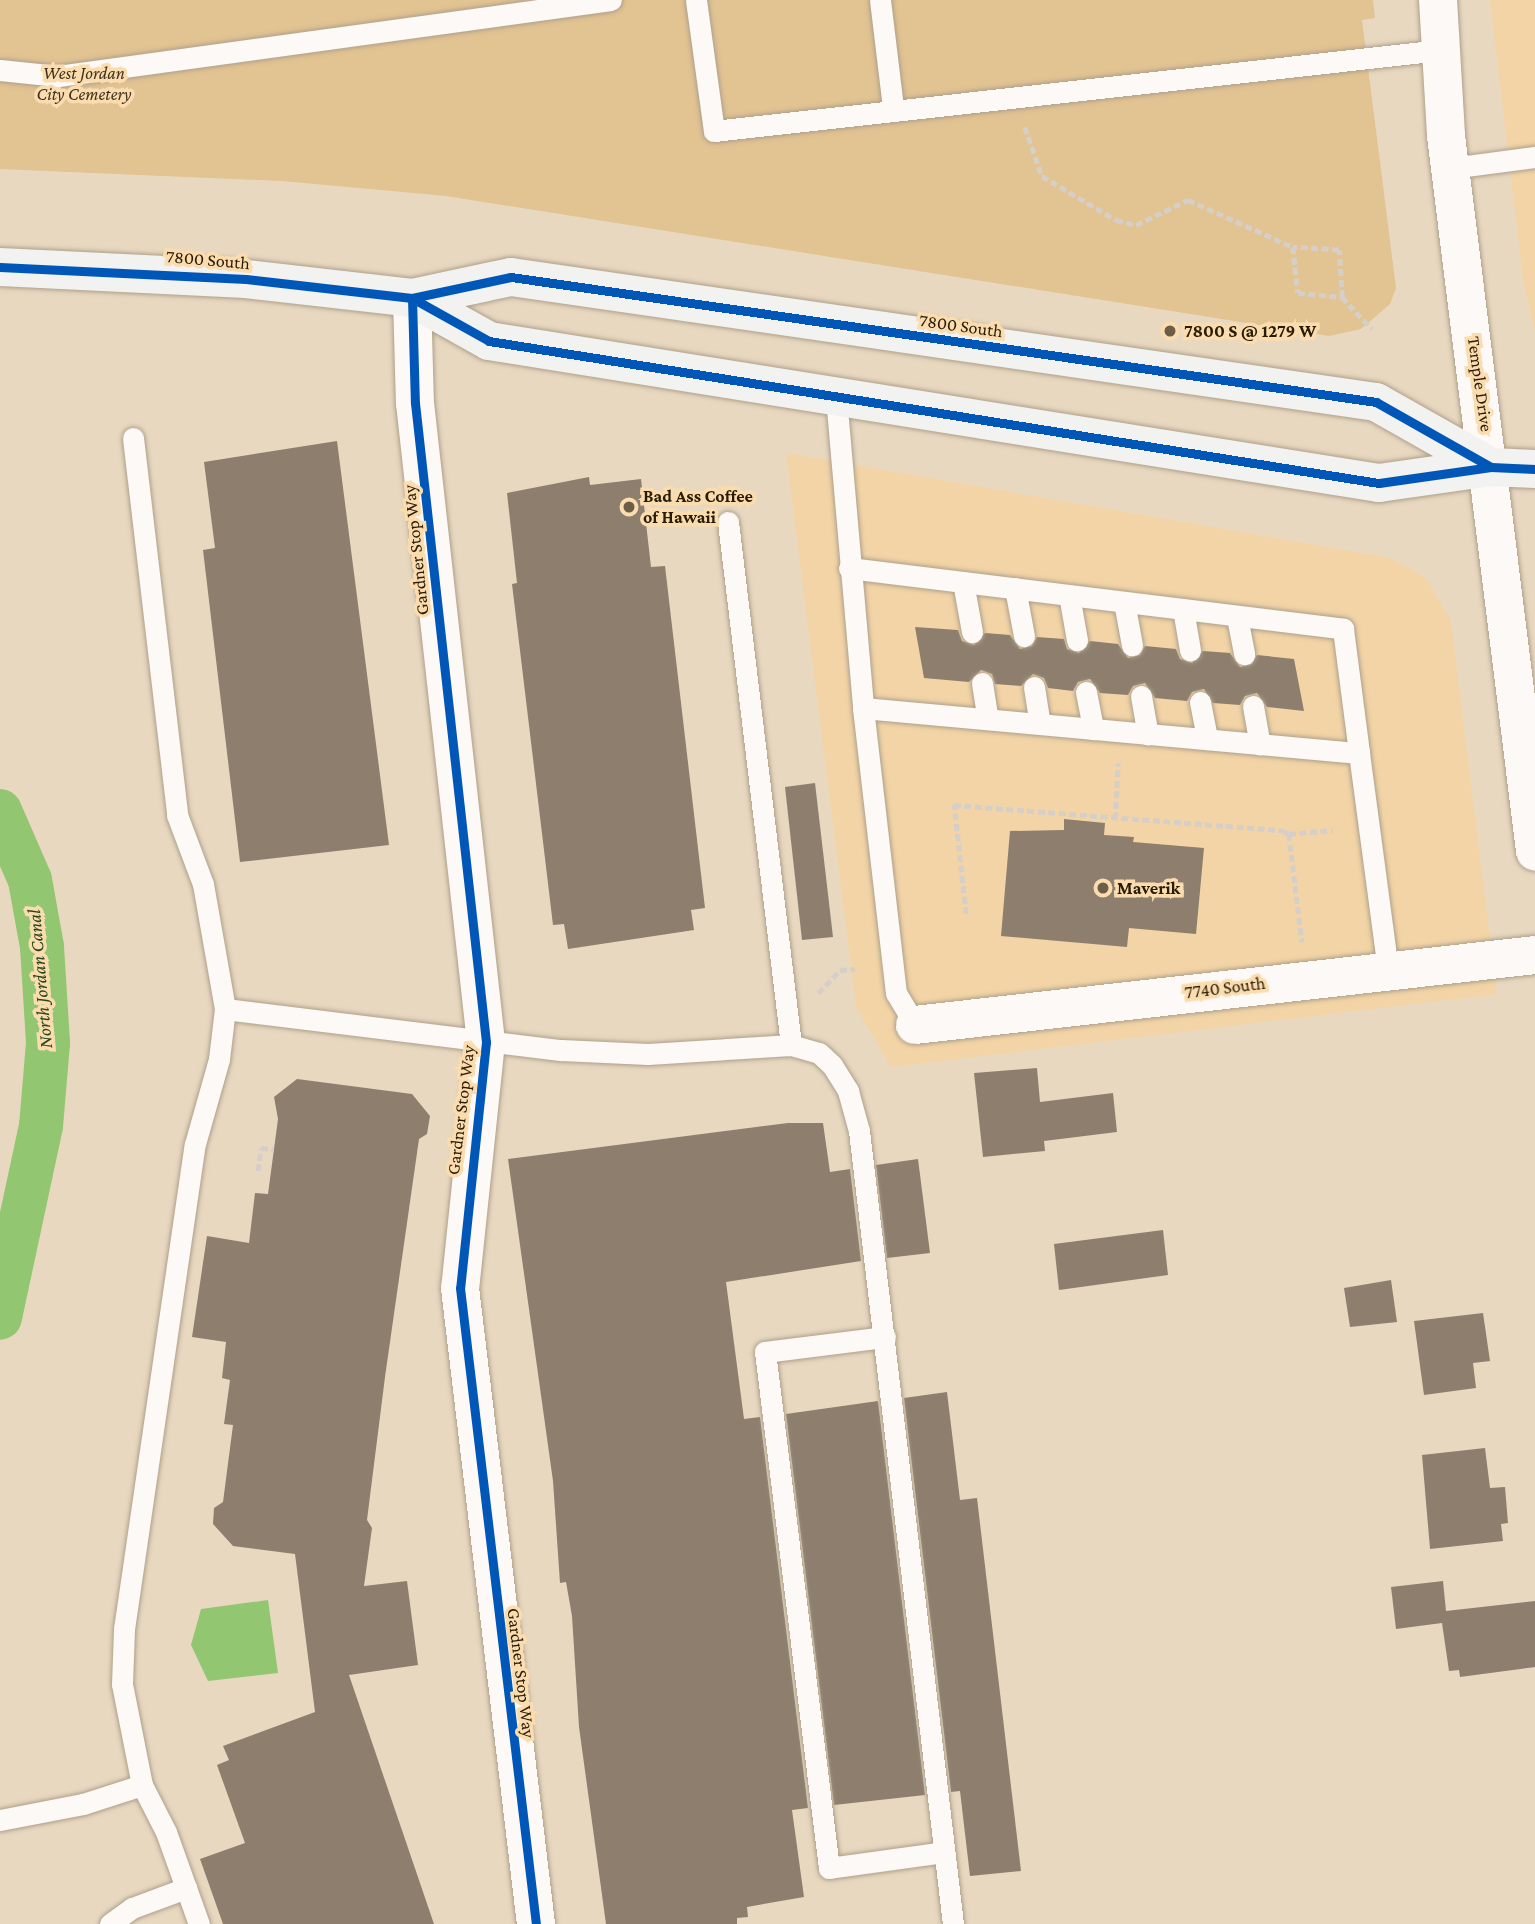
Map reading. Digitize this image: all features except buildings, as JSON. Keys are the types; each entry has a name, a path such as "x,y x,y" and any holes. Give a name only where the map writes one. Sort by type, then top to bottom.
{"main road":[{"name":"7800 South","path":"0,267 234,278 412,298 511,277 1376,402 1491,467"},
{"name":"7800 South","path":"412,298 489,341 1379,483 1491,467 1535,469"}],"street":[{"name":"Temple Drive","path":"1438,0 1451,168 1491,467 1535,851"},
{"name":"Gardner Stop Way","path":"412,298 415,403 486,1042 460,1288 536,1924"},
{"name":"7740 South","path":"915,1025 1535,955"}],"lane":[{"path":"0,70 58,76 611,0"},
{"path":"696,0 714,131 893,108 1441,50"},
{"path":"880,0 893,108"},
{"path":"1451,168 1535,157"},
{"path":"836,397 863,708 896,992 915,1025"},
{"path":"133,438 177,815 202,884 225,1009 219,1059 194,1144 124,1629 122,1684 142,1785 199,1924"},
{"path":"727,522 791,1045"},
{"path":"849,568 1343,629 1388,970"},
{"path":"963,582 972,632"},
{"path":"1015,589 1024,636"},
{"path":"1069,595 1077,640"},
{"path":"1124,602 1132,645"},
{"path":"1183,609 1190,650"},
{"path":"1237,617 1244,654"},
{"path":"982,683 988,719"},
{"path":"1034,687 1041,724"},
{"path":"1086,692 1093,729"},
{"path":"1141,696 1148,734"},
{"path":"1200,702 1207,739"},
{"path":"1253,706 1260,744"},
{"path":"863,708 1359,753"},
{"path":"225,1009 486,1042 648,1054 791,1045 819,1053 832,1065 853,1106 885,1337 953,1924"},
{"path":"885,1337 765,1352 829,1868 944,1852"},
{"path":"0,1820 83,1804 142,1785"},
{"path":"110,1924 132,1908 186,1888"}],"path":[{"path":"1023,119 1042,176 1116,220 1136,225 1188,200 1293,247 1339,250 1342,297 1373,329"},
{"path":"1293,247 1298,293 1342,297"},
{"path":"1115,818 1120,731"},
{"path":"966,914 954,805 1289,834 1333,830"},
{"path":"1289,834 1302,944"},
{"path":"815,996 840,970 855,970"},
{"path":"258,1171 261,1147 274,1149"}],"shaded area":[{"path":"1490,0 1535,0 1535,332 1523,280"},
{"path":"786,453 1391,558 1426,578 1451,621 1497,994 891,1067 856,1007"},
{"path":"268,1600 278,1673 208,1681 191,1645 201,1609"}],"green space":[{"name":"West Jordan City Cemetery","path":"0,0 1373,0 1375,18 1362,20 1396,288 1390,304 1361,329 1329,336 446,196 282,181 0,169"}],"waterway":[{"name":"North Jordan Canal","path":"0,811 30,880 42,947 48,1043 41,1126 0,1318"}],"cycle path":[{"path":"0,267 246,279 412,298 511,277 1376,402 1491,467"},
{"path":"412,298 415,403 486,1042 460,1288 536,1924"},
{"path":"412,298 489,341 1379,483 1491,467 1535,469"}],"place":[{"name":"7800 S @ 1279 W","path":"1170,331"},
{"name":"Bad Ass Coffee of Hawaii","path":"629,507"},
{"name":"Maverik","path":"1103,888"}]}
